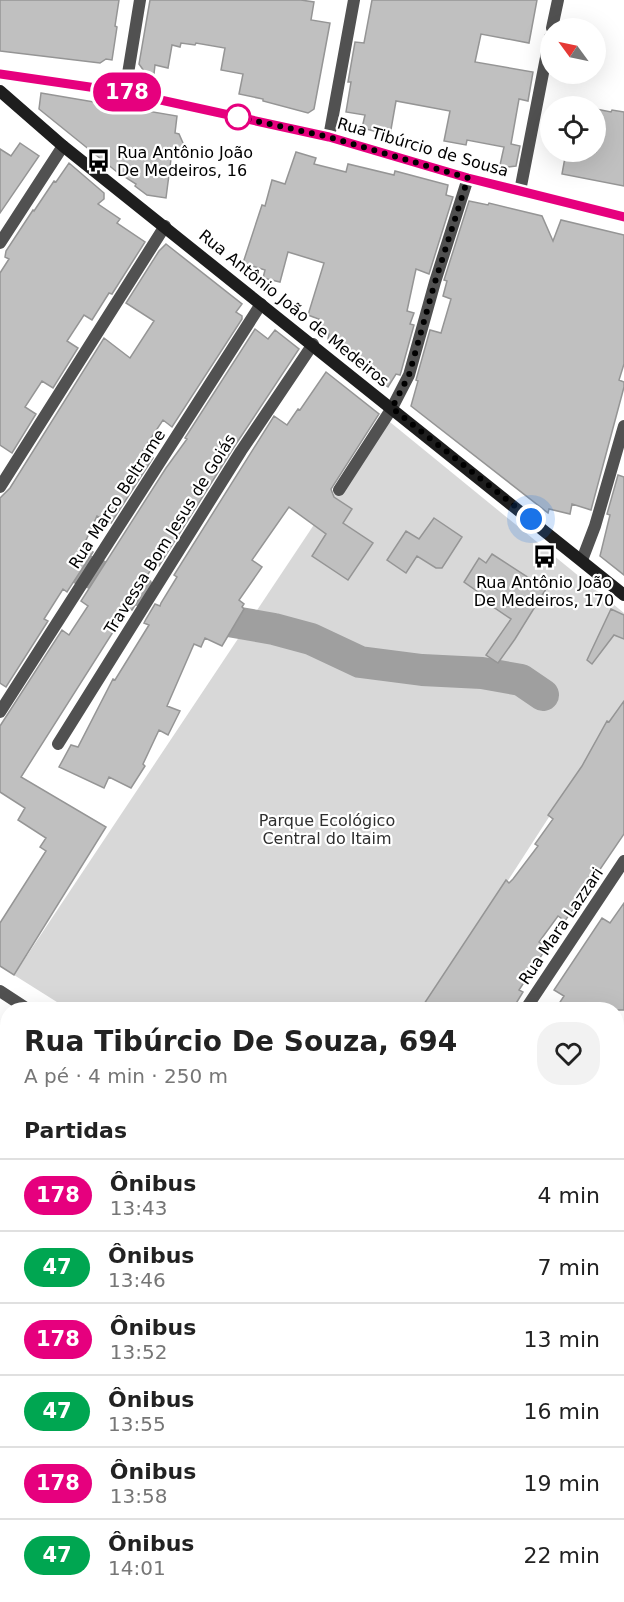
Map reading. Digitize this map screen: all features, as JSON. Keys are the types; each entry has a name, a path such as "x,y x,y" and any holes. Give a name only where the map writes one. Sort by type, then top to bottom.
{"street":[{"path":"124,92 140,0"},
{"path":"329,137 354,0"},
{"path":"554,18 558,0"},
{"name":"Rua Tibúrcio de Sousa","path":"0,74 124,92 329,137 468,178 624,217"},
{"path":"520,191 541,84"},
{"name":"Rua Antônio João de Medeiros","path":"0,91 63,146 624,595"},
{"path":"0,243 63,146"},
{"path":"339,490 392,408 409,375 468,178"},
{"path":"0,487 165,226"},
{"name":"Rua Marco Beltrame","path":"0,712 261,304"},
{"name":"Travessa Bom Jesus de Goiás","path":"58,744 241,451 313,344"},
{"path":"582,560 595,526 624,426"},
{"name":"Rua Mara Lazzari","path":"530,1002 624,861"},
{"path":"0,991 17,1002"}],"green space":[{"name":"Parque Ecológico Central do Itaim","path":"385,418 624,613 624,701 430,1002 57,1002 14,975"}],"building":[{"path":"0,0 119,0 112,60 106,59 100,63 0,51"},
{"path":"150,0 301,0 314,2 311,20 330,23 314,109 308,113 239,94 243,74 221,70 225,48 196,43 195,45 181,43 180,47 172,45 168,68 155,65 154,74 144,71 139,64"},
{"path":"372,0 537,0 529,43 481,34 475,62 533,72 528,101 519,99 511,144 520,146 516,166 500,165 504,147 467,140 466,145 444,141 450,111 396,101 390,135 362,128 365,115 346,112 351,82 348,82 355,42 364,43"},
{"path":"41,93 177,116 175,133 179,134 187,152 171,159 166,198 147,195 39,109"},
{"path":"606,111 624,112 624,186 562,174 564,162 606,162"},
{"path":"20,143 39,156 0,213 0,149 11,156"},
{"path":"296,152 316,158 314,164 346,172 348,164 394,175 395,171 448,185 446,195 453,197 429,274 416,269 407,311 414,313 410,324 414,325 400,375 396,374 388,387 328,339 329,334 317,330 321,320 308,315 324,263 288,252 280,282 263,278 265,270 243,263 262,205 265,206 272,180 285,184"},
{"path":"69,163 104,193 104,199 98,204 120,219 117,223 145,242 112,294 109,293 92,320 84,315 67,341 78,348 53,388 42,381 25,407 36,414 12,453 0,445 0,273 9,259 5,257 6,251 33,210"},
{"path":"469,201 488,205 489,203 542,216 553,241 561,220 624,235 624,364 619,380 624,382 624,387 591,510 572,504 570,514 549,509 548,513 411,406 430,330 441,333 451,299 443,296 447,281 444,280"},
{"path":"166,244 242,304 236,312 242,316 242,319 172,427 163,420 143,450 153,458 111,523 97,516 83,547 93,552 67,592 63,589 44,619 48,621 6,687 0,683 0,498 10,488 104,338 130,358 154,321 126,303 159,251"},
{"path":"255,329 268,339 275,330 299,349 159,566 155,563 135,595 140,597 132,610 125,613 21,777 106,827 14,975 0,966 0,923 46,851 40,847 46,838 18,820 25,808 0,792 0,726 62,630 69,635 88,606 81,601 187,439 185,438"},
{"path":"326,372 379,414 331,489 334,497 352,509 343,523 373,543 348,580 312,556 326,534 289,507 252,560 262,567 239,600 244,604 242,607 244,609 222,646 205,638 201,647 194,644 167,706 180,711 168,735 159,730 143,764 145,766 131,788 109,777 104,788 59,767 71,745 78,747 113,679 115,680 149,625 144,623 146,619 155,604 160,606 177,577 174,575 274,416 287,425"},
{"path":"618,475 624,477 624,575 600,556 610,515 607,514"},
{"path":"434,518 462,537 442,568 436,568 417,556 406,573 387,560 406,531 419,539"},
{"path":"492,554 546,589 498,663 486,655 511,619 486,602 488,599 464,582 479,558 486,563"},
{"path":"611,609 624,615 624,639 614,635 592,664 587,660"},
{"path":"624,701 624,834 565,921 558,916 539,942 547,947 519,990 523,992 517,1002 425,1002 506,880 509,883 513,879 538,846 535,844 553,819 548,815 582,766 607,721 609,722"},
{"path":"624,903 624,1002 560,1002 564,996 554,990 602,918 610,923"}],"waterway":[{"path":"0,539 138,590"},
{"path":"195,611 217,619 274,629 311,639 360,662 422,670 482,673 521,680 543,695"}],"bus line":[{"name":"178","path":"0,74 124,92 329,137 468,178 624,217"}],"place":[{"name":"Rua Antônio João De Medeiros, 16","path":"99,161"},
{"name":"Rua Antônio João De Medeiros, 170","path":"544,557"}],"route":[{"path":"238,117 329,137 468,178 435,282 414,360 403,390 392,408 531,519"}]}
